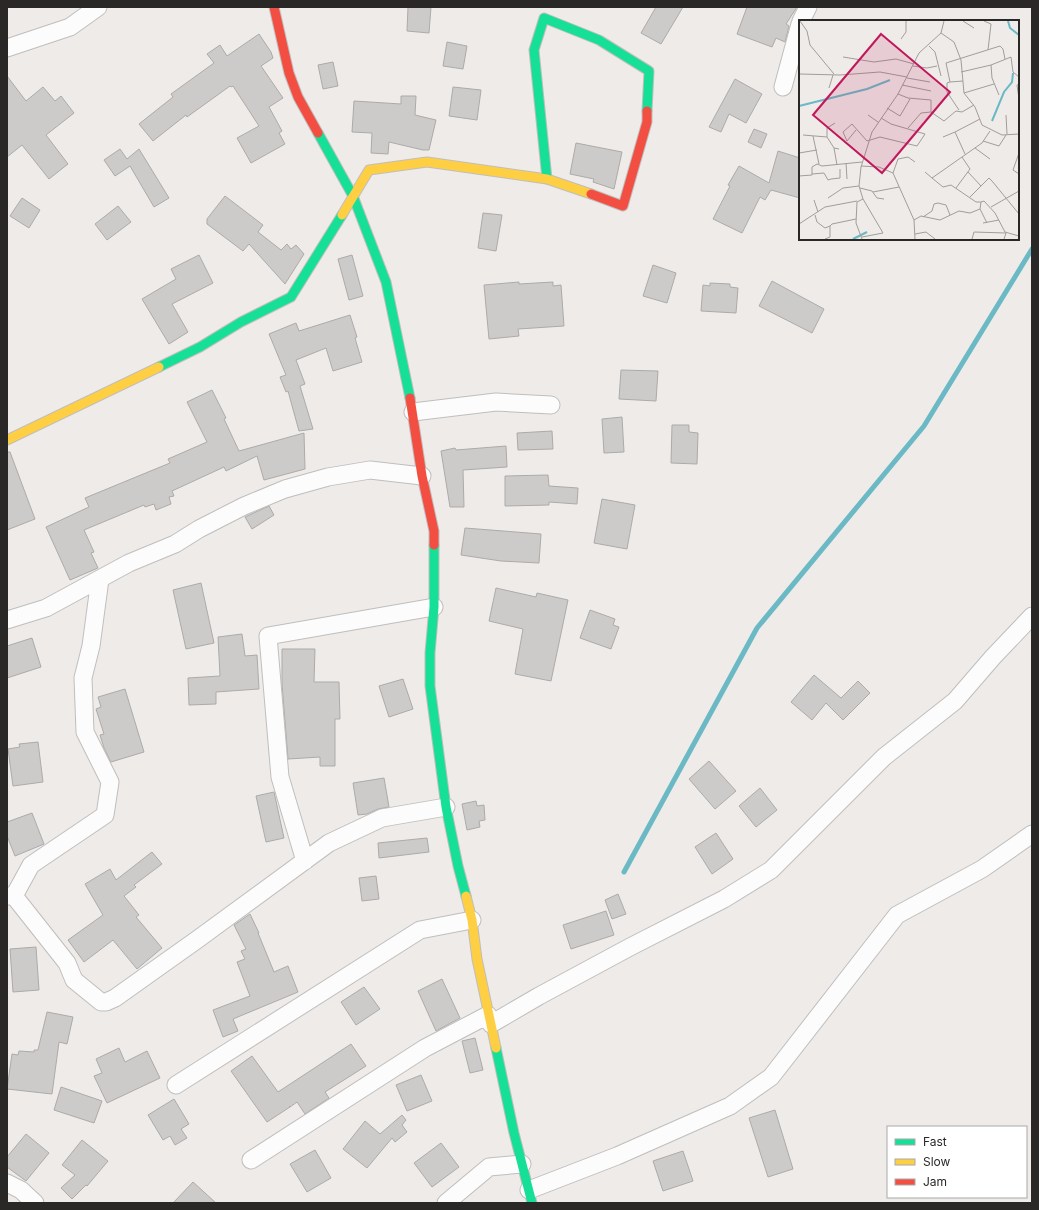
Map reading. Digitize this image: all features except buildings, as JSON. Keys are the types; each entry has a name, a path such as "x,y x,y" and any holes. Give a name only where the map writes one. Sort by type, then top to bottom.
{"street":[{"path":"7,48 70,27 98,7"},
{"path":"274,7 289,73 298,97 353,196 386,282 404,363 422,476 434,531 434,608 430,653 430,686 446,807 458,866 472,920 477,959 489,1020 530,1196 730,1106 771,1077 897,915 982,869 1032,834"},
{"path":"801,20 808,7"},
{"path":"7,440 193,350 241,322 291,297 325,244 369,170 427,162 547,179 623,206 647,122 649,71 600,40 544,18 534,50 547,179"},
{"path":"783,87 799,26"},
{"path":"413,412 496,402 551,405"},
{"path":"7,620 46,608 129,563 176,544 200,529 244,506 285,489 328,477 370,470 422,476"},
{"path":"100,579 91,646 83,678 85,732 110,782 106,815 31,865 11,896 66,963 74,980 101,1002 106,1002 115,998 329,843 382,818 446,807"},
{"path":"305,861 280,777 268,636 434,608"},
{"path":"251,1160 425,1048 489,1020 724,899 770,870 884,757 955,701 992,657 1032,616"},
{"path":"176,1085 420,930 472,920"},
{"path":"446,1203 489,1167 522,1164"},
{"path":"7,1183 21,1190 35,1203"}],"waterway":[{"path":"624,872 757,628 924,426 1032,249"}],"traffic: fast":[{"path":"547,179 534,50 544,18 599,40 649,71 647,111"},
{"path":"318,133 353,196 386,282 410,398"},
{"path":"159,367 200,347 241,322 291,297 342,215"},
{"path":"434,545 434,607 430,653 430,686 446,807 458,866 466,896"},
{"path":"496,1048 514,1133 532,1203"}],"traffic: slow":[{"path":"342,215 369,170 427,162 547,179 591,194"},
{"path":"7,440 159,367"},
{"path":"466,896 472,920 477,959 496,1048"}],"traffic: jam":[{"path":"274,7 289,73 298,97 318,133"},
{"path":"591,194 623,206 647,122 647,111"},
{"path":"410,398 422,476 434,531 434,545"}]}
